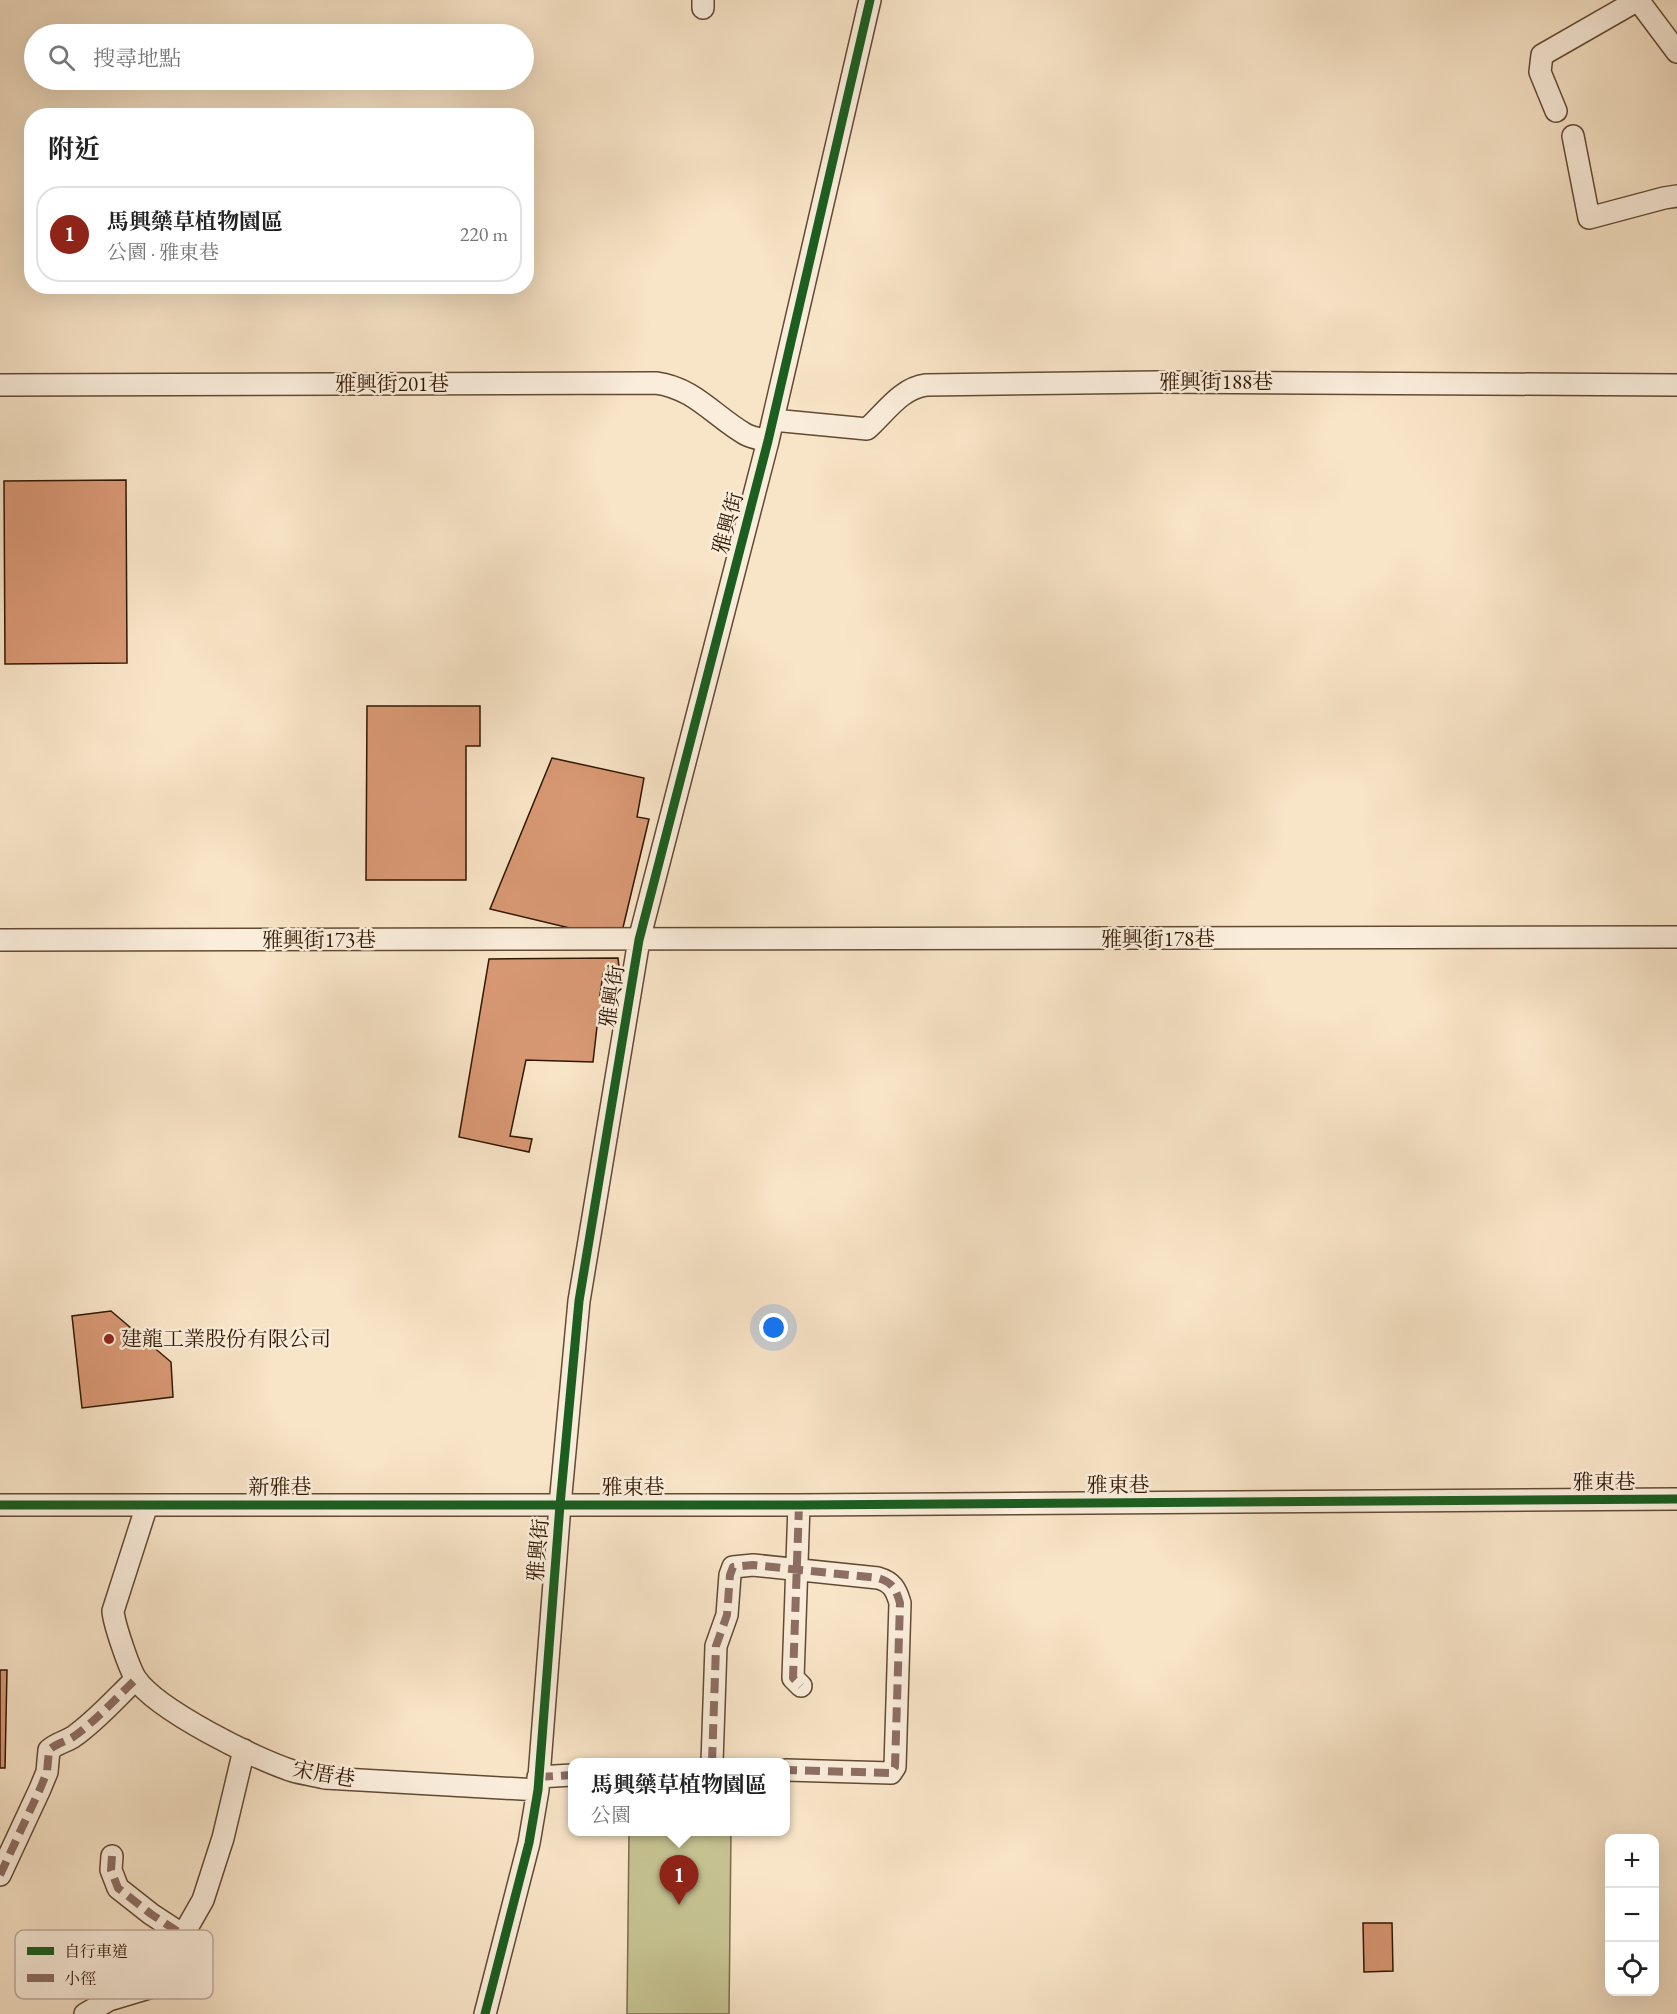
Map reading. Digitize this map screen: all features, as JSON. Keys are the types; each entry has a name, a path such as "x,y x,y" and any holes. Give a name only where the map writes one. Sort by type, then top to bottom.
{"street":[{"name":"雅興街","path":"485,2014 529,1843 538,1783 579,1300 639,940 768,441 870,0"},
{"path":"1556,111 1540,72 1542,55 1638,0 1677,52"},
{"path":"1573,136 1589,218 1677,196"},
{"name":"雅興街188巷","path":"773,420 867,429 902,395 915,386 926,385 1170,382 1677,385"},
{"name":"雅興街201巷","path":"0,385 672,385 690,393 747,436 768,441"},
{"name":"雅興街178巷","path":"639,940 1677,937"},
{"name":"雅興街173巷","path":"0,940 639,940"},
{"name":"雅東巷","path":"560,1505 1677,1499"},
{"name":"新雅巷","path":"0,1505 560,1505"},
{"name":"宋厝巷","path":"147,1505 113,1611 114,1623 136,1679 159,1702 244,1750 292,1770 325,1778 538,1783"},
{"path":"799,1505 793,1678 801,1686"},
{"path":"712,1758 716,1646 727,1615 730,1575 733,1567 753,1565 878,1578 888,1581 898,1593 900,1603 895,1767 891,1773 790,1770"},
{"path":"0,1875 47,1772 49,1750 57,1742 71,1738 84,1728 136,1679"},
{"path":"186,1930 203,1900 223,1838 244,1750"},
{"path":"538,1783 568,1776"},
{"path":"112,1856 111,1870 118,1888 175,1930"},
{"path":"85,2014 112,1999"}],"shaded area":[{"path":"629,1836 731,1836 729,2014 627,2014"}],"building":[{"path":"126,480 127,663 5,664 4,481"},
{"path":"367,706 480,706 480,746 466,746 466,880 366,880"},
{"path":"552,758 644,778 637,817 649,819 620,940 490,909"},
{"path":"618,958 620,975 603,974 600,995 617,997 615,1018 598,1018 593,1062 526,1060 510,1136 532,1139 529,1152 459,1137 489,959"},
{"name":"建龍工業股份有限公司","path":"111,1311 171,1362 173,1397 82,1408 72,1316"},
{"path":"0,1670 7,1670 5,1768 0,1768"},
{"path":"1363,1923 1392,1923 1393,1971 1364,1972"}],"marked path":[{"path":"799,1505 793,1678 801,1686"},
{"path":"712,1758 716,1646 727,1615 730,1575 733,1567 753,1565 878,1578 887,1582 895,1590 900,1603 895,1767 891,1773 790,1770"},
{"path":"0,1875 47,1772 49,1750 81,1731 136,1679"},
{"path":"538,1777 568,1775"},
{"path":"112,1856 111,1870 118,1888 175,1930"}],"cycle path":[{"path":"485,2014 529,1843 538,1790 560,1505 579,1301 639,940 768,441 870,0"},
{"path":"0,1505 799,1505 1677,1499"}],"place":[{"name":"建龍工業股份有限公司","path":"109,1339"},
{"name":"馬興藥草植物園區","path":"679,1905"}]}
